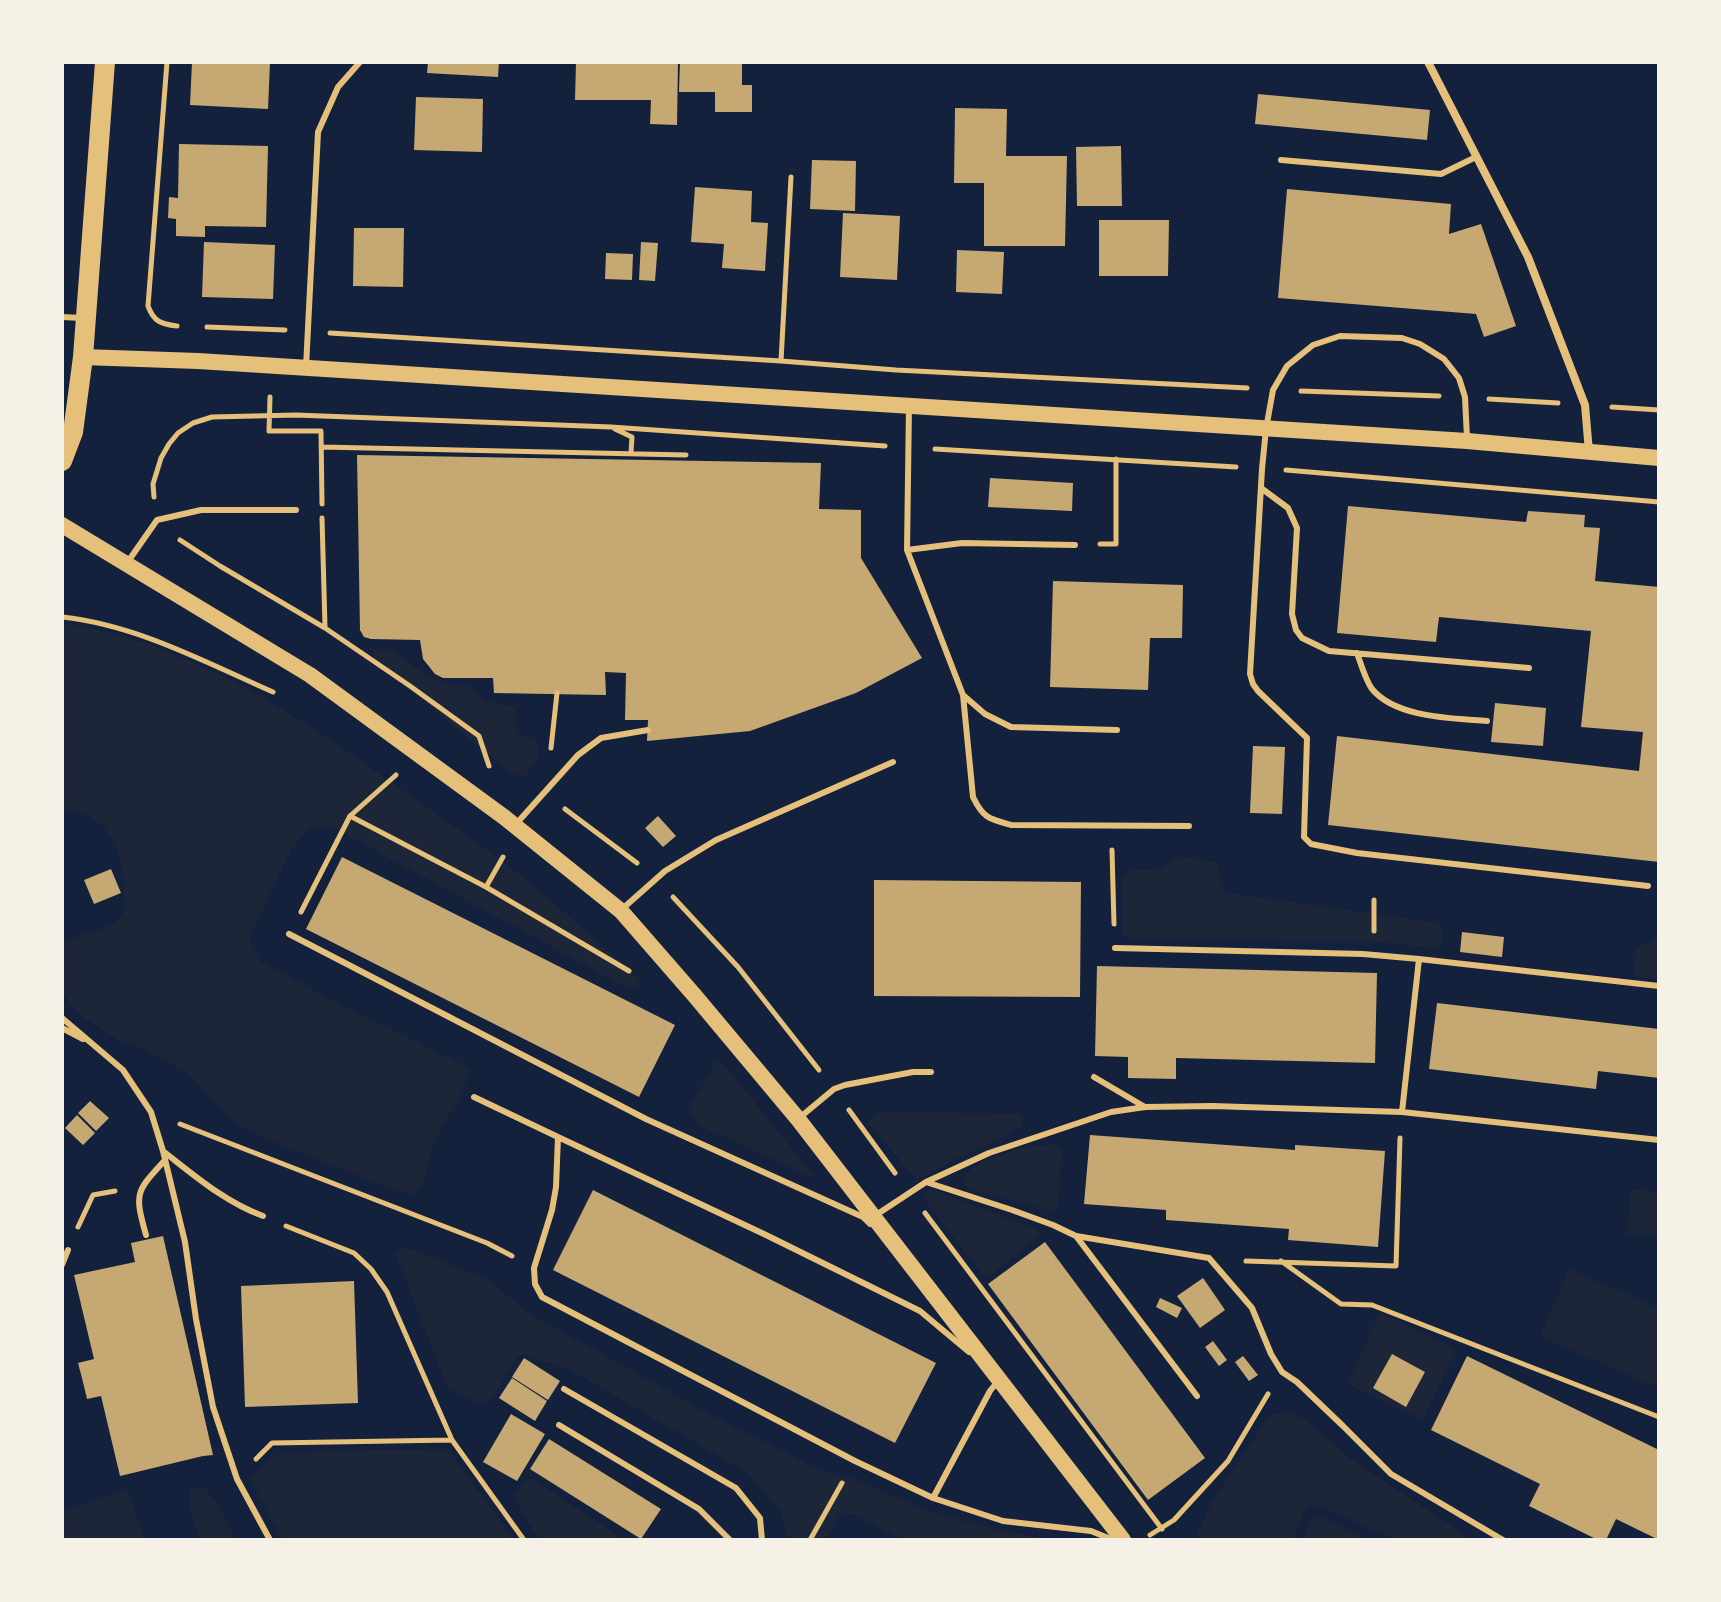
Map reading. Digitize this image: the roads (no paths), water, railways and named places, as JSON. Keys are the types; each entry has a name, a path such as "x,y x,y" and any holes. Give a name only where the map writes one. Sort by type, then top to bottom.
{"main road":[{"path":"62,461 73,432 83,357 105,62"},
{"path":"83,357 306,367 1467,441 1659,458"},
{"path":"62,525 310,675 509,822 621,911 798,1119 1123,1540"}],"street":[{"path":"1428,62 1528,257 1585,405 1589,452"}],"lane":[{"path":"306,367 318,132 338,87 360,62"},
{"path":"1281,160 1441,174 1476,157"},
{"path":"62,317 85,318"},
{"path":"1467,441 1465,397 1459,378 1444,359 1420,344 1402,338 1340,336 1313,345 1287,366 1273,390 1261,488 1250,674 1258,691 1307,738 1304,837 1329,849 1357,853 1648,886"},
{"path":"909,406 907,550 963,695 973,797 980,812 1011,825 1189,826"},
{"path":"1261,488 1288,508 1297,528 1292,614 1296,630 1302,638 1329,651 1529,668"},
{"path":"127,563 157,520 201,510 296,510"},
{"path":"907,550 962,543 1075,545"},
{"path":"1357,653 1370,687 1387,703 1427,715 1487,721"},
{"path":"963,695 985,714 1011,727 1117,730"},
{"path":"509,822 545,793 578,755 601,738 648,730"},
{"path":"621,911 665,871 716,840 893,762"},
{"path":"289,934 646,1119 863,1217 911,1267"},
{"path":"1115,948 1363,954 1659,986"},
{"path":"1402,1112 1419,959"},
{"path":"62,1018 123,1070 151,1112 185,1242 213,1407 237,1479 270,1540"},
{"path":"62,1028 93,1044"},
{"path":"798,1119 834,1089 845,1085 913,1072 931,1072"},
{"path":"1094,1077 1145,1107"},
{"path":"474,1097 766,1235 920,1311 941,1327 1000,1379 990,1391 933,1498"},
{"path":"873,1216 926,1182 989,1153 1111,1112 1145,1107 1402,1112 1659,1140"},
{"path":"558,1137 552,1210 534,1268 535,1284 542,1297 855,1461 933,1498 1003,1521 1091,1531 1113,1540"},
{"path":"163,1151 214,1190 242,1208 263,1216"},
{"path":"146,1235 139,1211 140,1187 165,1160"},
{"path":"926,1182 1012,1210 1076,1236 1209,1258 1252,1308 1282,1372 1297,1382 1391,1474 1503,1540"},
{"path":"1076,1236 1197,1396"},
{"path":"62,1265 68,1250"},
{"path":"564,1389 736,1488 760,1518 762,1540"},
{"path":"559,1425 699,1509 730,1540"}]}
